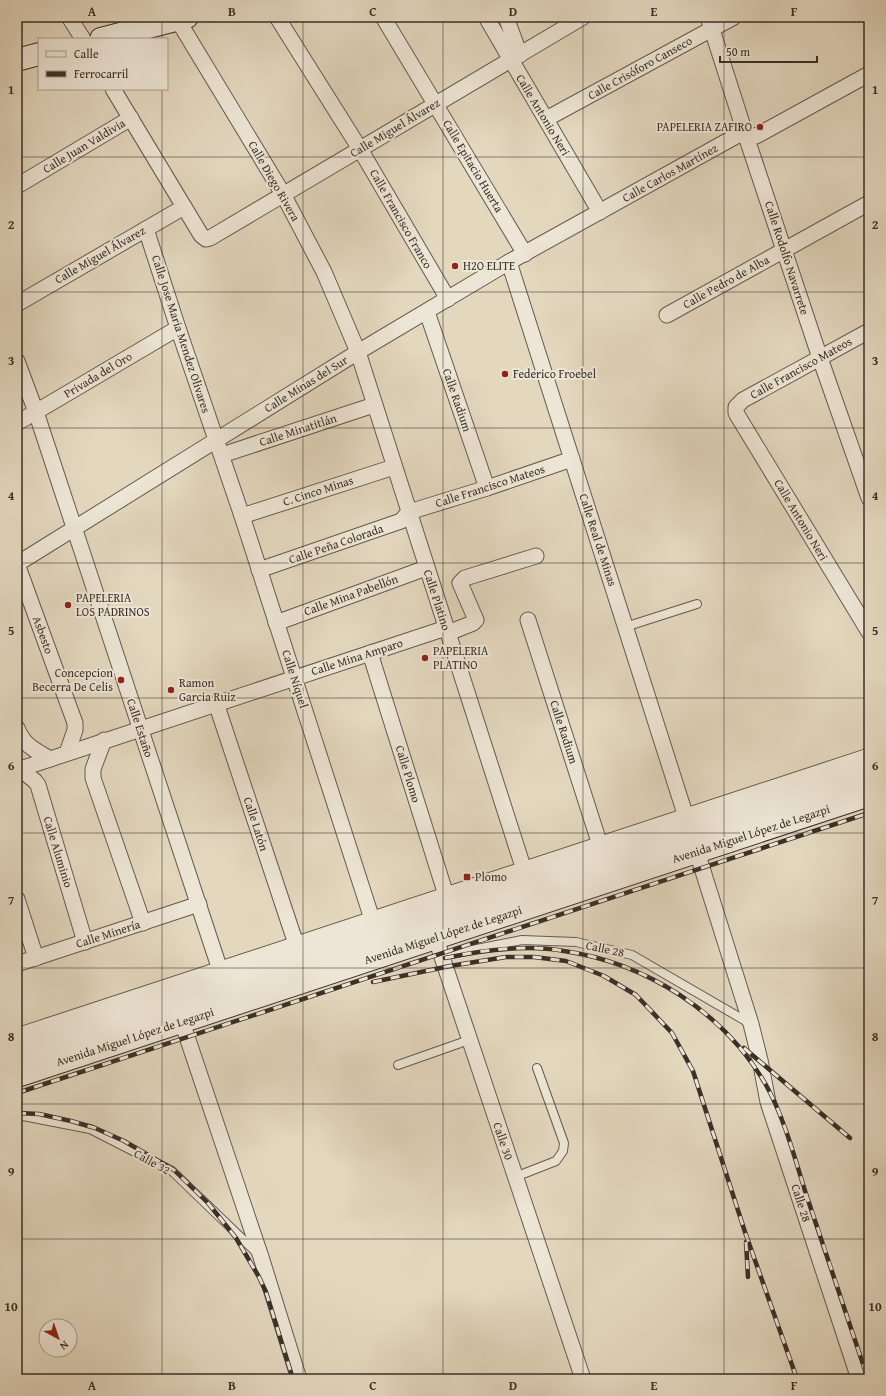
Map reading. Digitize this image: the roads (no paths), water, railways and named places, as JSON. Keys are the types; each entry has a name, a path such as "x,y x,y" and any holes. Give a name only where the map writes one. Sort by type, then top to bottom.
{"main road":[{"path":"105,38 180,18"},
{"path":"17,60 38,54"},
{"name":"Avenida Miguel López de Legazpi","path":"17,1054 173,994 226,986 432,929 691,833 869,773"},
{"name":"Avenida Miguel López de Legazpi","path":"691,833 869,795"},
{"name":"Avenida Miguel López de Legazpi","path":"17,1076 182,1022 226,986"}],"street":[{"path":"69,17 82,38"},
{"name":"Calle Francisco Franco","path":"277,17 360,149 448,299"},
{"name":"Calle Epitacio Huerta","path":"384,17 525,254"},
{"name":"Calle Antonio Neri","path":"486,17 515,57 546,119 600,212"},
{"path":"506,17 515,57"},
{"name":"Calle Miguel Álvarez","path":"17,304 184,207 201,235 206,239 214,237 283,194 583,17"},
{"name":"Calle Crisóforo Canseco","path":"546,119 710,23 734,17"},
{"name":"Calle Diego Rivera","path":"180,18 283,194 324,272 358,352"},
{"name":"Calle Rodolfo Navarrete","path":"710,23 820,358 863,459 869,498"},
{"name":"Calle Carlos Martínez","path":"600,212 738,135 756,136 869,74"},
{"path":"114,90 184,207"},
{"name":"Calle Juan Valdivia","path":"17,186 131,118"},
{"name":"Calle Pedro de Alba","path":"667,315 869,203"},
{"name":"Calle Minas del Sur","path":"17,564 358,352 428,312 509,262 600,212"},
{"name":"Calle Jose Maria Mendez Olivares","path":"146,229 178,328 217,440"},
{"name":"Calle Real de Minas","path":"509,262 691,833"},
{"name":"Calle Radium","path":"428,312 487,488"},
{"name":"Privada del Oro","path":"17,423 178,328"},
{"name":"Calle Francisco Mateos","path":"736,407 743,400 869,331"},
{"name":"Calle Platino","path":"358,352 524,870"},
{"name":"Calle Estaño","path":"17,361 36,412 226,986"},
{"name":"Calle Minatitlán","path":"222,455 374,405"},
{"name":"Calle Antonio Neri","path":"736,407 738,417 869,632"},
{"name":"Calle Níquel","path":"217,440 372,919"},
{"name":"Calle Francisco Mateos","path":"409,512 487,488 572,459"},
{"name":"C. Cinco Minas","path":"242,516 394,466"},
{"name":"Calle Peña Colorada","path":"259,570 402,521 409,512"},
{"name":"Calle Mina Amparo","path":"19,769 370,653 473,623 476,620 460,583 465,578 536,556"},
{"name":"Asbesto","path":"17,564 75,723 75,730 68,753"},
{"name":"Calle Mina Pabellón","path":"276,623 426,568"},
{"name":"Calle Radium","path":"528,620 600,845"},
{"name":"Calle Plomo","path":"370,653 446,895"},
{"name":"Calle Latón","path":"216,703 296,944"},
{"path":"17,728 21,738 26,744 50,759"},
{"path":"104,740 93,770 93,778 142,923"},
{"name":"Avenida Miguel López de Legazpi","path":"226,986 296,944 372,919 432,929 446,895 600,845 691,833 869,756"},
{"name":"Calle Aluminio","path":"19,769 38,785 85,942"},
{"name":"Calle 28","path":"691,833 751,1024 768,1102 858,1379"},
{"path":"17,899 36,958"},
{"name":"Calle Minería","path":"17,964 199,904"},
{"name":"Calle 30","path":"432,929 583,1379"},
{"name":"Avenida Miguel López de Legazpi","path":"17,1036 173,994"},
{"name":"Calle 32","path":"173,994 261,1257 299,1379"}],"lane":[{"path":"625,627 697,604"},
{"name":"Calle 28","path":"432,929 522,940 576,942 632,955 751,1024"},
{"path":"398,1064 469,1040"},
{"path":"515,1177 556,1161 563,1151 564,1143 537,1068"},
{"name":"Calle 32","path":"17,1117 23,1116 90,1129 172,1171 261,1257"}],"railway":[{"path":"17,1093 869,813"},
{"path":"445,958 489,950 519,948 549,949 594,957 653,979 680,995 705,1014 728,1035 749,1059 766,1085 789,1138 806,1194 868,1379"},
{"path":"373,982 450,966 506,957 534,957 566,961 604,976 636,995 672,1033 693,1071 745,1232 797,1379"},
{"path":"744,1048 850,1138"},
{"path":"17,1113 39,1114 95,1128 124,1141 174,1170 208,1203 236,1238 259,1277 266,1292 293,1379"},
{"path":"746,1242 748,1277"}],"place":[{"name":"PAPELERIA ZAFIRO","path":"760,127"},
{"name":"H2O ELITE","path":"455,266"},
{"name":"Federico Froebel","path":"505,374"},
{"name":"PAPELERIA LOS PADRINOS","path":"68,605"},
{"name":"PAPELERIA PLATINO","path":"425,658"},
{"name":"Concepcion Becerra De Celis","path":"121,680"},
{"name":"Ramon Garcia Ruiz","path":"171,690"},
{"name":"Plomo","path":"467,877"}]}
